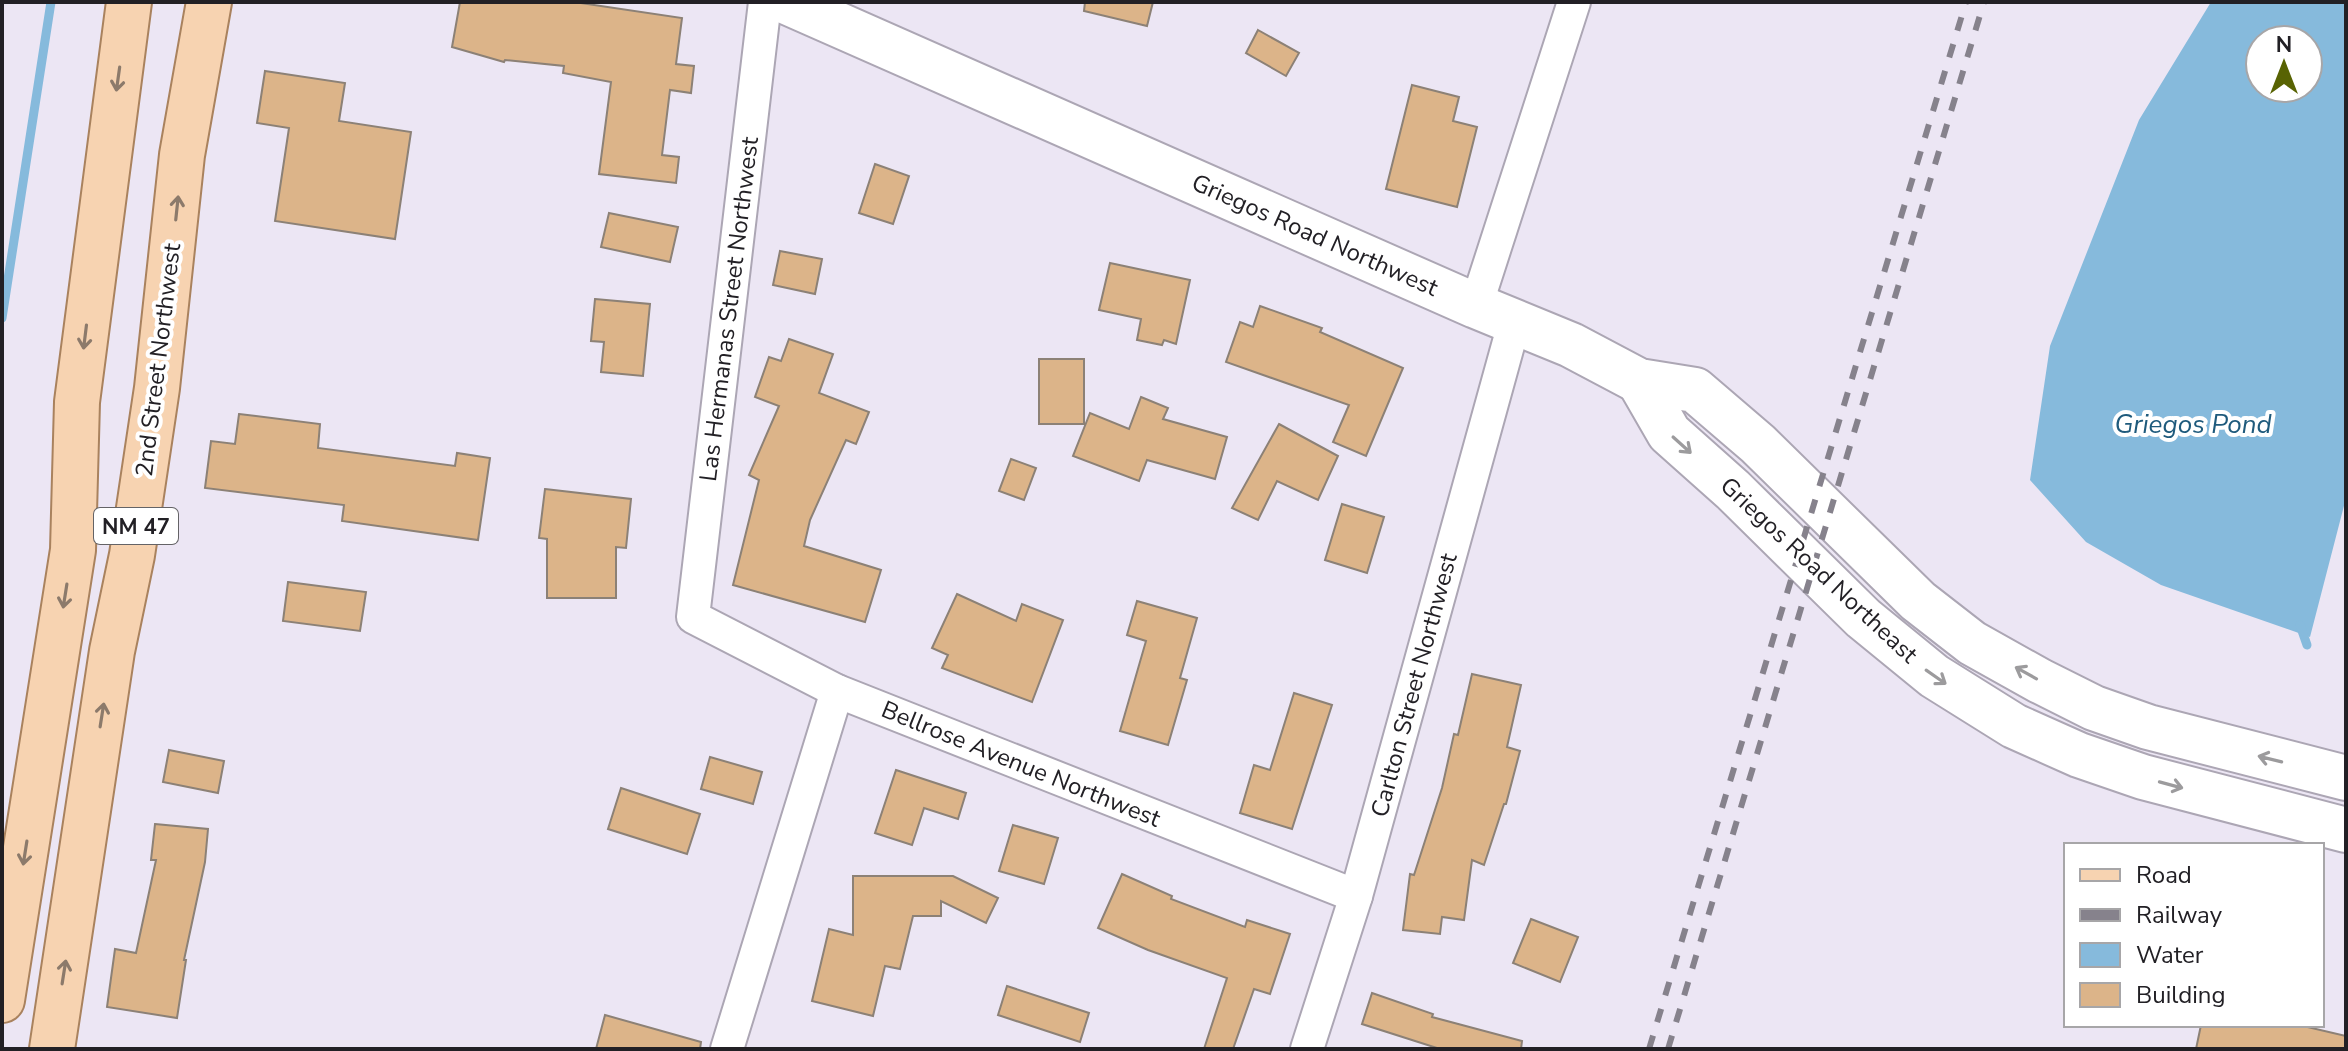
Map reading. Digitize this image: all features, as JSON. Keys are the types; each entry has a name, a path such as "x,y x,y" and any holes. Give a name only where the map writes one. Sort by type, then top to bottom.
{"main road":[{"name":"NM 47","path":"2,1000 73,550 77,402 129,2"},
{"name":"2nd Street Northwest","path":"52,1049 112,651 132,555 157,388 182,155 209,2"},
{"name":"Griegos Road Northwest","path":"787,2 1571,345 1639,381 1695,390 1758,444 1816,501"},
{"name":"Griegos Road Northeast","path":"1639,381 1669,433 1733,490 1863,618 1934,676 2014,726 2079,755 2143,777 2346,830"},
{"name":"Griegos Road Northeast","path":"1816,501 1918,601 1972,643 2040,681 2094,708 2148,727 2346,778"}],"street":[{"name":"Las Hermanas Street Northwest","path":"693,617 765,2"},
{"name":"Carlton Street Northwest","path":"1307,1049 1356,896 1574,2"},
{"name":"Bellrose Avenue Northwest","path":"693,617 837,691 1356,896"},
{"path":"727,1049 837,691"}],"water":[{"name":"Griegos Pond","path":"2211,2 2346,2 2346,498 2310,637 2161,585 2086,542 2030,480 2050,346 2139,120"}],"building":[{"path":"460,2 574,2 682,18 676,64 694,66 691,93 670,90 662,155 679,157 676,183 599,174 611,82 563,73 564,66 504,62 452,47"},
{"path":"1085,2 1153,2 1147,26 1084,11"},
{"path":"1258,30 1299,53 1286,76 1246,53"},
{"path":"265,71 345,83 339,121 411,132 395,239 275,221 289,128 257,123"},
{"path":"1412,85 1459,97 1453,121 1477,127 1457,207 1386,189"},
{"path":"875,164 909,176 893,224 859,213"},
{"path":"609,213 678,227 670,262 601,247"},
{"path":"780,251 822,259 815,294 773,285"},
{"path":"1110,263 1190,280 1176,344 1164,340 1162,345 1137,340 1141,319 1099,310"},
{"path":"595,299 650,304 643,376 601,372 604,342 591,341"},
{"path":"1260,306 1322,328 1320,332 1403,368 1366,456 1333,442 1349,405 1226,362 1240,322 1253,327"},
{"path":"789,339 833,354 819,393 869,412 856,444 846,440 810,520 804,546 881,570 865,622 733,585 759,480 749,475 779,406 755,397 769,357 781,361"},
{"path":"1039,359 1084,359 1084,424 1039,424"},
{"path":"1141,397 1168,408 1163,419 1227,437 1215,479 1147,460 1139,481 1073,456 1090,413 1129,429"},
{"path":"239,414 320,424 318,448 455,466 457,453 490,458 478,540 342,521 344,505 205,488 211,441 235,444"},
{"path":"1279,424 1338,456 1318,500 1277,481 1258,520 1232,508"},
{"path":"1011,459 1036,468 1024,500 999,491"},
{"path":"545,489 631,499 626,548 616,547 616,598 547,598 547,539 539,538"},
{"path":"1342,504 1384,517 1367,573 1325,560"},
{"path":"288,582 366,592 360,631 283,621"},
{"path":"957,594 1016,621 1022,604 1063,620 1032,702 942,668 948,655 932,648"},
{"path":"1137,601 1197,618 1180,678 1187,680 1168,745 1120,731 1146,641 1127,635"},
{"path":"1472,674 1521,685 1507,747 1520,751 1506,804 1484,865 1472,860 1464,920 1442,917 1440,934 1403,930 1410,874 1414,875 1442,788"},
{"path":"1294,693 1332,705 1292,829 1240,813 1254,765 1270,770"},
{"path":"169,750 224,761 218,793 163,782"},
{"path":"710,757 762,772 753,804 701,789"},
{"path":"896,770 966,793 958,819 924,808 912,845 875,833"},
{"path":"621,788 700,814 687,854 608,829"},
{"path":"155,824 208,829 205,862 184,960 177,1018 107,1007 115,949 136,953 156,860 151,860"},
{"path":"1013,825 1058,838 1044,884 999,871"},
{"path":"1122,874 1172,896 1171,899 1245,927 1247,920 1290,934 1270,994 1254,989 1233,1049 1204,1049 1227,978 1148,950 1098,928"},
{"path":"853,876 953,876 998,898 986,923 941,901 941,916 913,916 900,969 885,966 873,1016 812,1001 829,929 853,935"},
{"path":"1531,919 1578,937 1560,982 1513,963"},
{"path":"1007,986 1089,1013 1080,1042 998,1015"},
{"path":"1372,993 1433,1014 1432,1017 1522,1041 1521,1049 1440,1049 1362,1024"},
{"path":"605,1015 701,1042 700,1049 596,1049"},
{"path":"2201,1027 2308,1027 2346,1036 2346,1049 2196,1049"}],"waterway":[{"path":"2,318 51,2"},
{"path":"2300,625 2307,645"}],"railway":[{"path":"1649,1049 1966,2"},
{"path":"1668,1049 1984,2"}]}
